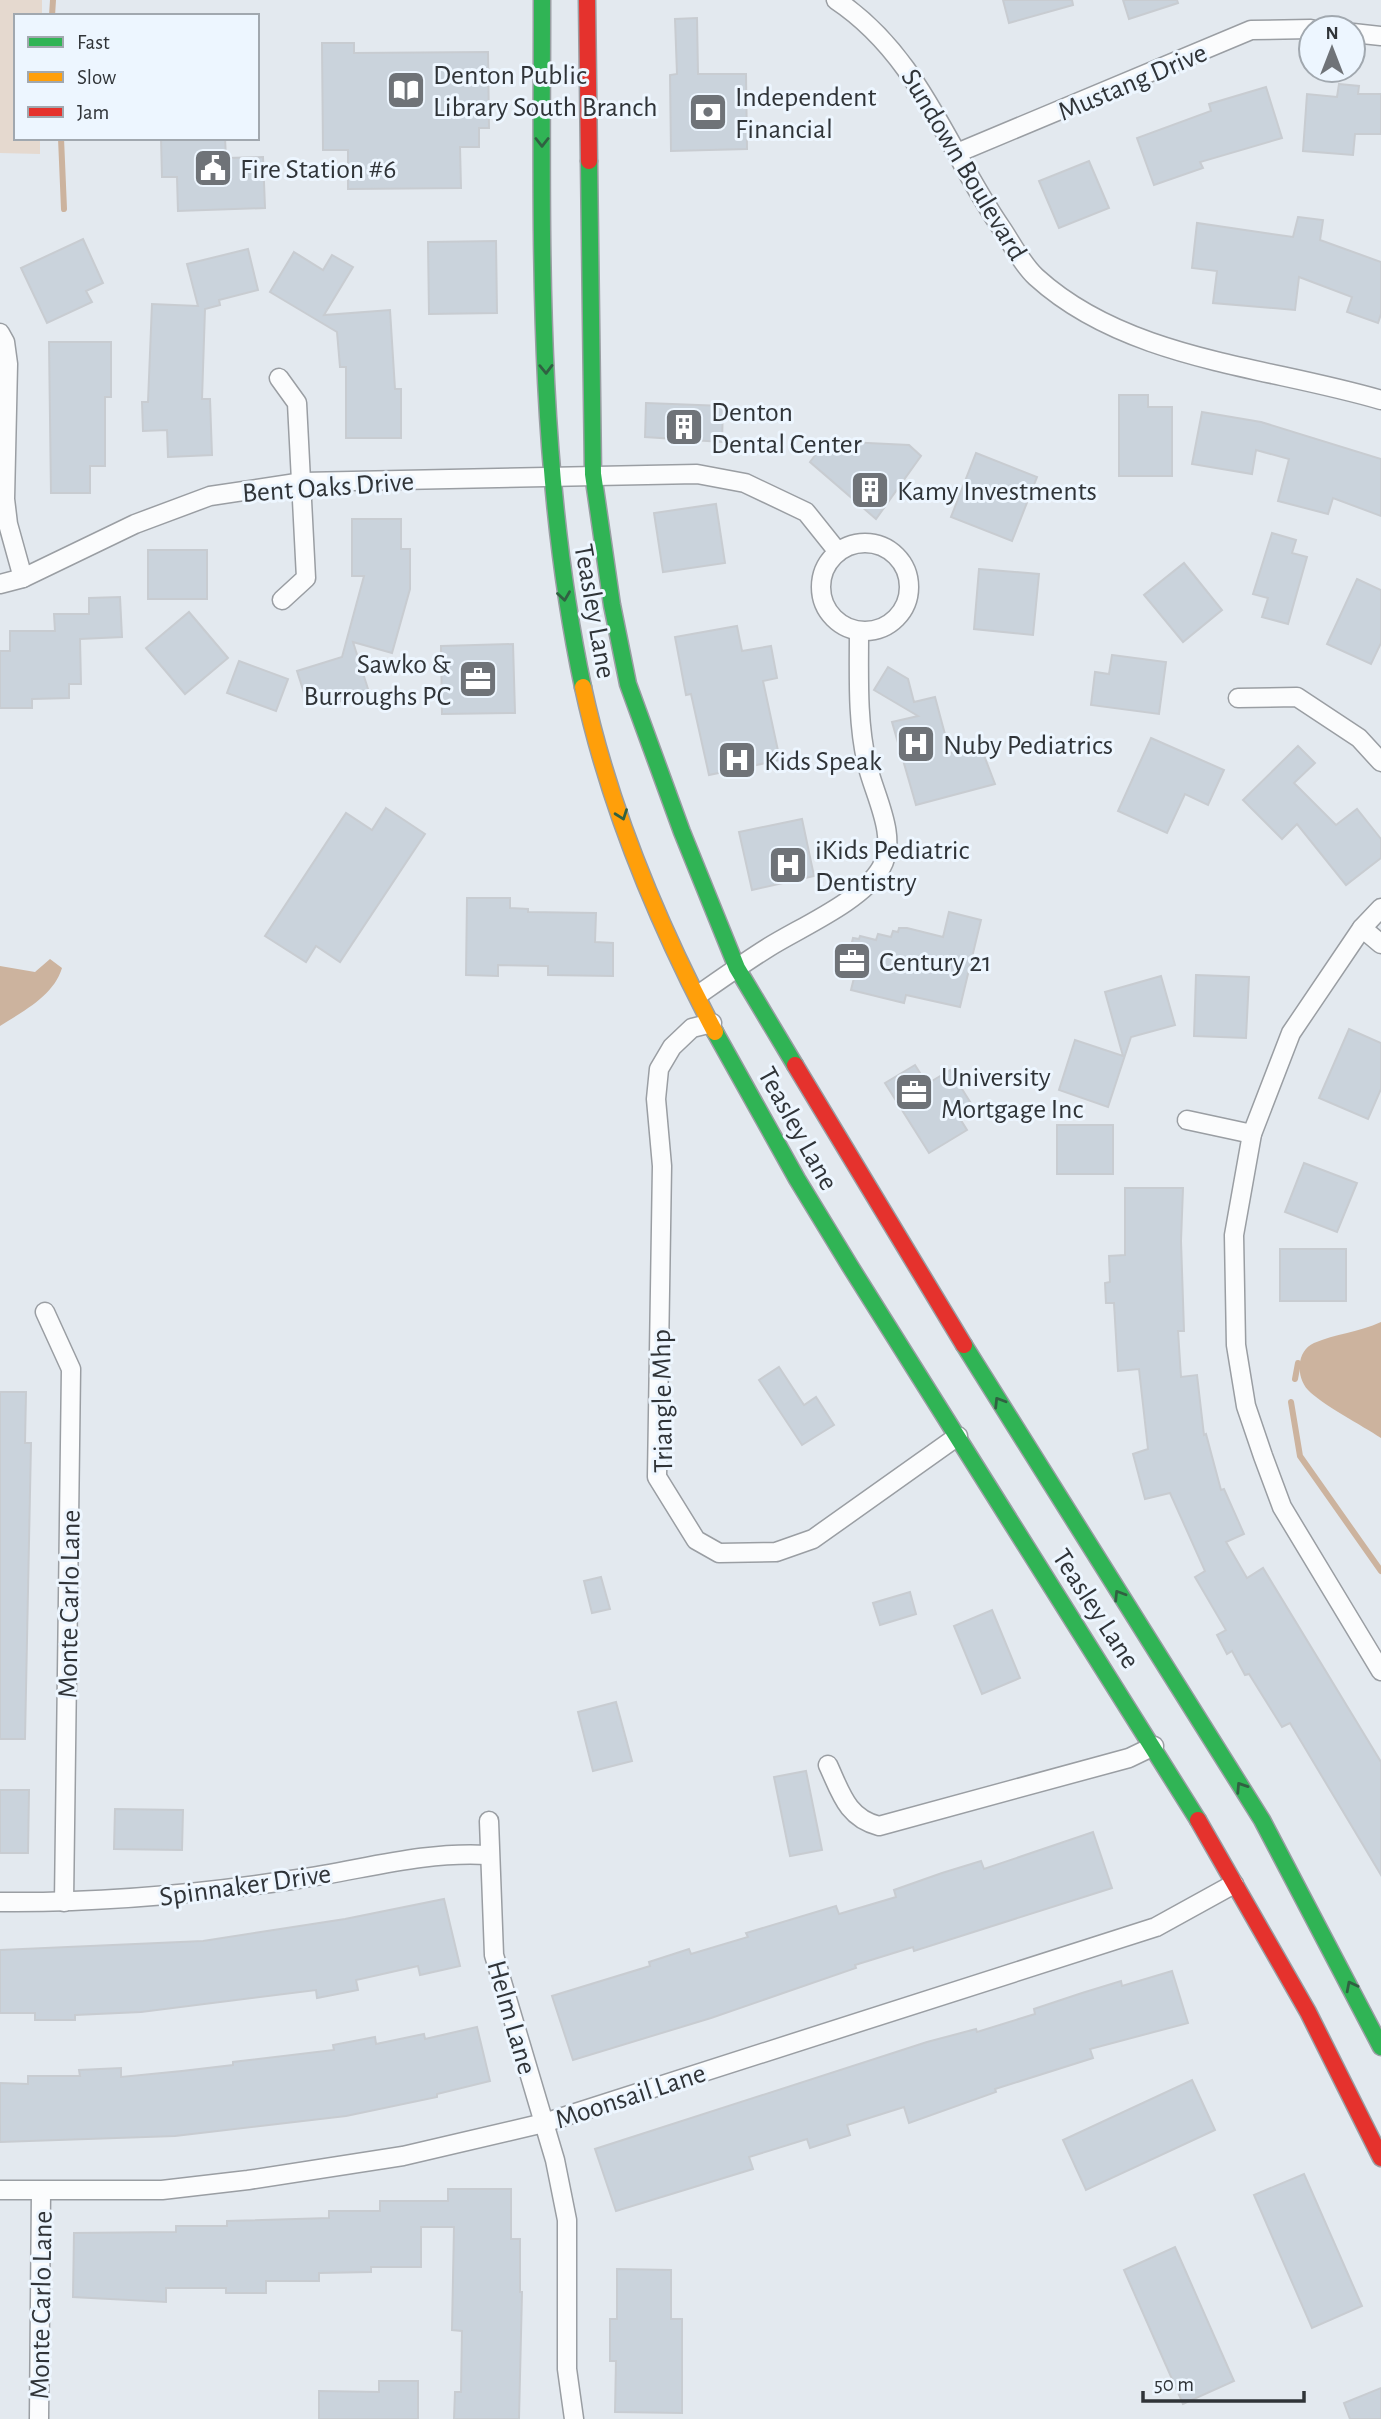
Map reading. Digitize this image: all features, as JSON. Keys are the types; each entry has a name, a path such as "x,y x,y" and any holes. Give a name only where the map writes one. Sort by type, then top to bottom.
{"main road":[{"name":"Teasley Lane","path":"541,0 549,475 564,602 589,712 610,785 652,896 712,1023 805,1197 1154,1746 1318,2035 1381,2158"},
{"name":"Teasley Lane","path":"587,0 593,474 612,605 628,684 737,968 928,1289 1262,1820 1381,2048"}],"street":[{"name":"Sundown Boulevard","path":"836,0 891,46 912,74 994,218 1033,275 1102,324 1151,343 1381,400"},
{"name":"Mustang Drive","path":"957,153 1251,30 1297,29"},
{"path":"0,333 5,342 8,364 5,499 8,524 23,578"},
{"path":"279,378 297,403 306,578 282,600"},
{"name":"Bent Oaks Drive","path":"0,584 23,578 135,524 210,496 303,482 593,474 697,474 745,483 806,512 838,552"},
{"path":"872,543 891,551 902,562 910,584 909,596 901,614 890,625 875,631 859,632 837,622 827,610 821,595 821,579 827,564 838,552 848,546 872,543"},
{"path":"698,995 860,892 882,867 887,847 885,823 867,763 861,724 859,632"},
{"path":"1238,698 1297,697 1359,738 1381,762"},
{"path":"1381,908 1362,928 1291,1034 1252,1134 1234,1235 1236,1345 1246,1406 1282,1507 1381,1671"},
{"path":"1362,928 1381,944"},
{"name":"Triangle Mhp","path":"712,1023 692,1028 672,1047 659,1069 656,1099 662,1166 657,1477 696,1540 719,1553 776,1552 813,1539 958,1436"},
{"path":"1187,1119 1252,1134"},
{"name":"Monte Carlo Lane","path":"45,1312 71,1369 64,1902"},
{"path":"828,1765 846,1803 861,1821 879,1826 1129,1758 1154,1746"},
{"name":"Helm Lane","path":"489,1821 488,1855 494,1955 544,2123 567,2220 567,2369 574,2419"},
{"name":"Spinnaker Drive","path":"0,1902 64,1902 197,1894 453,1853 488,1855"},
{"name":"Moonsail Lane","path":"0,2190 162,2190 248,2180 403,2156 544,2123 1156,1927 1234,1884"},
{"name":"Monte Carlo Lane","path":"39,2419 41,2191"}],"shaded area":[{"path":"0,0 42,0 42,14 14,14 14,140 40,140 40,154 0,153"},
{"path":"50,959 62,968 58,978 37,1002 0,1026 0,966 35,972"},
{"path":"1381,1322 1381,1438 1314,1396 1304,1385 1300,1365 1304,1352 1314,1343"}],"building":[{"path":"1003,0 1072,0 1073,5 1009,23"},
{"path":"1123,0 1177,0 1178,3 1129,19"},
{"name":"Independent Financial","path":"697,18 698,74 746,74 747,149 671,151 670,75 677,74 675,19"},
{"name":"Denton Public Library South Branch","path":"322,43 354,43 354,53 488,52 489,128 479,128 479,147 460,147 461,188 348,189 348,150 323,150"},
{"path":"1339,84 1359,86 1358,94 1381,94 1381,134 1355,134 1353,155 1303,151 1307,94 1337,97"},
{"path":"1266,87 1282,138 1200,162 1203,168 1154,185 1137,138 1211,111 1209,104"},
{"name":"Fire Station #6","path":"161,140 225,140 226,158 263,157 265,208 178,211 177,177 162,177"},
{"path":"1089,161 1109,208 1059,228 1039,181"},
{"path":"1298,217 1323,220 1320,240 1381,262 1381,314 1378,323 1347,312 1352,297 1299,277 1295,310 1213,303 1217,271 1192,268 1197,223 1293,237"},
{"path":"83,239 103,283 86,291 92,302 47,323 21,268"},
{"path":"496,241 497,313 429,314 428,242"},
{"path":"248,249 258,290 219,300 220,305 205,309 202,399 210,399 212,455 168,457 167,430 143,431 142,402 148,402 152,304 198,306 187,264"},
{"path":"294,252 323,270 332,255 353,267 324,315 390,310 395,389 401,389 401,438 346,438 346,367 340,367 337,332 270,292"},
{"path":"49,342 111,342 111,397 105,397 105,466 90,466 90,493 51,493"},
{"path":"1119,395 1148,395 1148,407 1172,407 1172,476 1119,476"},
{"name":"Denton Dental Center","path":"646,403 723,406 722,442 645,437"},
{"path":"1202,412 1261,422 1381,459 1381,516 1333,498 1328,514 1278,501 1289,459 1256,450 1252,474 1192,464"},
{"name":"Kamy Investments","path":"826,441 909,445 921,456 876,519 810,462"},
{"path":"976,453 1037,477 1012,541 951,517"},
{"path":"716,504 725,563 663,572 654,513"},
{"path":"352,519 401,519 401,549 410,549 410,589 392,653 353,642 369,692 332,704 328,692 306,699 297,671 342,657 364,576 352,576"},
{"path":"1272,533 1296,540 1292,553 1307,557 1288,624 1262,617 1268,598 1253,594"},
{"path":"148,550 207,550 207,599 148,599"},
{"path":"1184,563 1222,610 1183,642 1144,595"},
{"path":"979,569 1039,574 1033,635 974,629"},
{"path":"1357,579 1381,590 1381,643 1371,664 1327,644"},
{"path":"120,597 122,637 80,639 81,684 69,684 69,698 32,699 32,708 0,708 0,651 10,651 10,631 55,631 54,614 89,614 89,598"},
{"path":"189,612 228,658 185,694 146,648"},
{"path":"737,626 742,651 771,646 777,678 763,681 780,760 709,775 691,694 686,695 675,637"},
{"name":"Sawko & Burroughs PC","path":"513,644 515,713 442,714 441,646"},
{"path":"1112,655 1166,662 1159,714 1091,705 1095,672 1109,674"},
{"path":"239,661 288,679 276,711 227,693"},
{"path":"888,667 908,679 914,702 935,697 950,753 980,745 995,784 916,805 892,722 918,716 874,690"},
{"path":"1151,738 1224,770 1208,805 1185,794 1167,833 1118,811"},
{"path":"1298,746 1315,763 1294,783 1336,825 1357,809 1381,839 1381,858 1346,885 1297,824 1282,839 1243,800"},
{"path":"386,808 425,834 340,962 316,946 306,962 265,936 346,813 372,830"},
{"path":"802,819 814,876 752,890 739,832"},
{"path":"467,898 510,898 510,908 528,909 528,912 596,913 595,942 613,943 613,976 548,975 548,966 498,965 498,976 466,975"},
{"path":"949,912 981,920 960,1007 906,995 904,1003 851,990 854,978 844,976 853,938 859,939 860,936 876,940 878,934 891,937 893,931 898,932 899,928 943,937"},
{"path":"1196,975 1249,977 1246,1038 1194,1036"},
{"path":"1161,976 1175,1025 1131,1037 1108,1107 1059,1090 1075,1040 1123,1056 1105,992"},
{"path":"1349,1029 1381,1043 1381,1089 1368,1119 1319,1098"},
{"path":"915,1065 927,1084 950,1070 972,1105 957,1114 967,1130 929,1153 885,1083"},
{"path":"1057,1125 1113,1125 1113,1174 1057,1174"},
{"path":"1304,1163 1357,1183 1337,1232 1285,1212"},
{"path":"1125,1188 1183,1188 1181,1241 1184,1331 1178,1331 1181,1377 1197,1375 1204,1435 1206,1434 1221,1490 1224,1489 1244,1534 1226,1542 1247,1578 1263,1568 1381,1762 1381,1875 1290,1723 1282,1727 1249,1674 1245,1675 1232,1651 1227,1654 1217,1635 1226,1630 1195,1577 1205,1571 1170,1493 1145,1499 1133,1454 1148,1449 1139,1369 1118,1371 1114,1303 1106,1303 1105,1283 1110,1282 1109,1256 1125,1255"},
{"path":"1280,1249 1346,1249 1346,1301 1280,1301"},
{"path":"779,1367 804,1405 816,1397 834,1425 802,1445 759,1380"},
{"path":"0,1392 26,1392 25,1443 31,1443 25,1739 0,1739"},
{"path":"601,1577 610,1609 592,1613 584,1581"},
{"path":"910,1592 916,1614 880,1625 873,1603"},
{"path":"992,1610 1020,1678 982,1694 954,1626"},
{"path":"616,1702 632,1761 593,1771 578,1712"},
{"path":"806,1771 822,1850 790,1856 774,1777"},
{"path":"0,1790 29,1790 28,1853 0,1853"},
{"path":"115,1809 183,1810 182,1850 114,1849"},
{"path":"1093,1832 1112,1888 914,1951 913,1947 855,1965 856,1968 711,2018 573,2060 552,1996 650,1966 649,1962 689,1949 691,1954 748,1937 746,1933 836,1906 839,1914 896,1897 894,1890 942,1873 981,1861 984,1869"},
{"path":"444,1899 460,1966 420,1975 418,1966 356,1980 358,1990 317,1998 316,1990 141,2012 75,2015 75,2020 35,2020 35,2013 0,2013 0,1950 203,1941 345,1919"},
{"path":"1172,1971 1188,2023 1090,2049 1093,2058 995,2089 996,2092 909,2123 904,2107 847,2125 850,2135 810,2148 807,2139 749,2157 753,2169 616,2211 595,2149 927,2042 976,2029 977,2032 1035,2014 1034,2009 1082,1993 1121,1981 1122,1986"},
{"path":"477,2027 490,2081 437,2094 437,2097 346,2116 175,2136 0,2142 0,2083 28,2084 28,2076 80,2076 79,2070 121,2068 121,2077 182,2071 334,2050 333,2045 375,2037 376,2044 424,2034 425,2039"},
{"path":"1192,2080 1215,2130 1086,2190 1063,2140"},
{"path":"1304,2174 1362,2306 1312,2328 1254,2195"},
{"path":"448,2189 511,2189 511,2239 520,2239 522,2292 519,2419 454,2419 455,2392 461,2392 462,2331 452,2330 454,2227 421,2227 421,2267 371,2267 371,2272 319,2273 319,2281 266,2281 266,2293 226,2293 226,2288 166,2288 166,2302 73,2297 74,2233 176,2232 176,2226 227,2226 227,2221 329,2218 329,2211 380,2211 380,2201 448,2201"},
{"path":"1175,2247 1234,2381 1183,2404 1124,2270"},
{"path":"617,2269 671,2270 671,2319 682,2319 682,2413 615,2412 616,2361 610,2361 610,2319 617,2319"},
{"path":"379,2381 418,2381 418,2419 319,2419 319,2391 379,2392"},
{"path":"1381,2388 1381,2419 1350,2419 1344,2403"}],"waterway":[{"path":"52,14 53,0"},
{"path":"61,140 64,209"},
{"path":"1295,1379 1298,1363"},
{"path":"1291,1402 1300,1456 1381,1571"}],"traffic: fast":[{"path":"542,0 542,259 549,431 567,602 583,687"},
{"path":"589,161 593,474 612,605 628,684 682,832 737,968 795,1065"},
{"path":"715,1032 797,1179 850,1266 1198,1820"},
{"path":"964,1345 1262,1820 1381,2047"}],"traffic: slow":[{"path":"583,687 607,776 637,864 674,949 715,1032"}],"traffic: jam":[{"path":"587,0 589,161"},
{"path":"795,1065 964,1345"},
{"path":"1198,1820 1308,2012 1381,2158"}],"place":[{"name":"Denton Public Library South Branch","path":"406,90"},
{"name":"Independent Financial","path":"708,112"},
{"name":"Fire Station #6","path":"213,168"},
{"name":"Denton Dental Center","path":"684,427"},
{"name":"Kamy Investments","path":"870,490"},
{"name":"Sawko & Burroughs PC","path":"478,679"},
{"name":"Nuby Pediatrics","path":"916,744"},
{"name":"Kids Speak","path":"737,760"},
{"name":"iKids Pediatric Dentistry","path":"788,865"},
{"name":"Century 21","path":"852,961"},
{"name":"University Mortgage Inc","path":"914,1092"}]}
